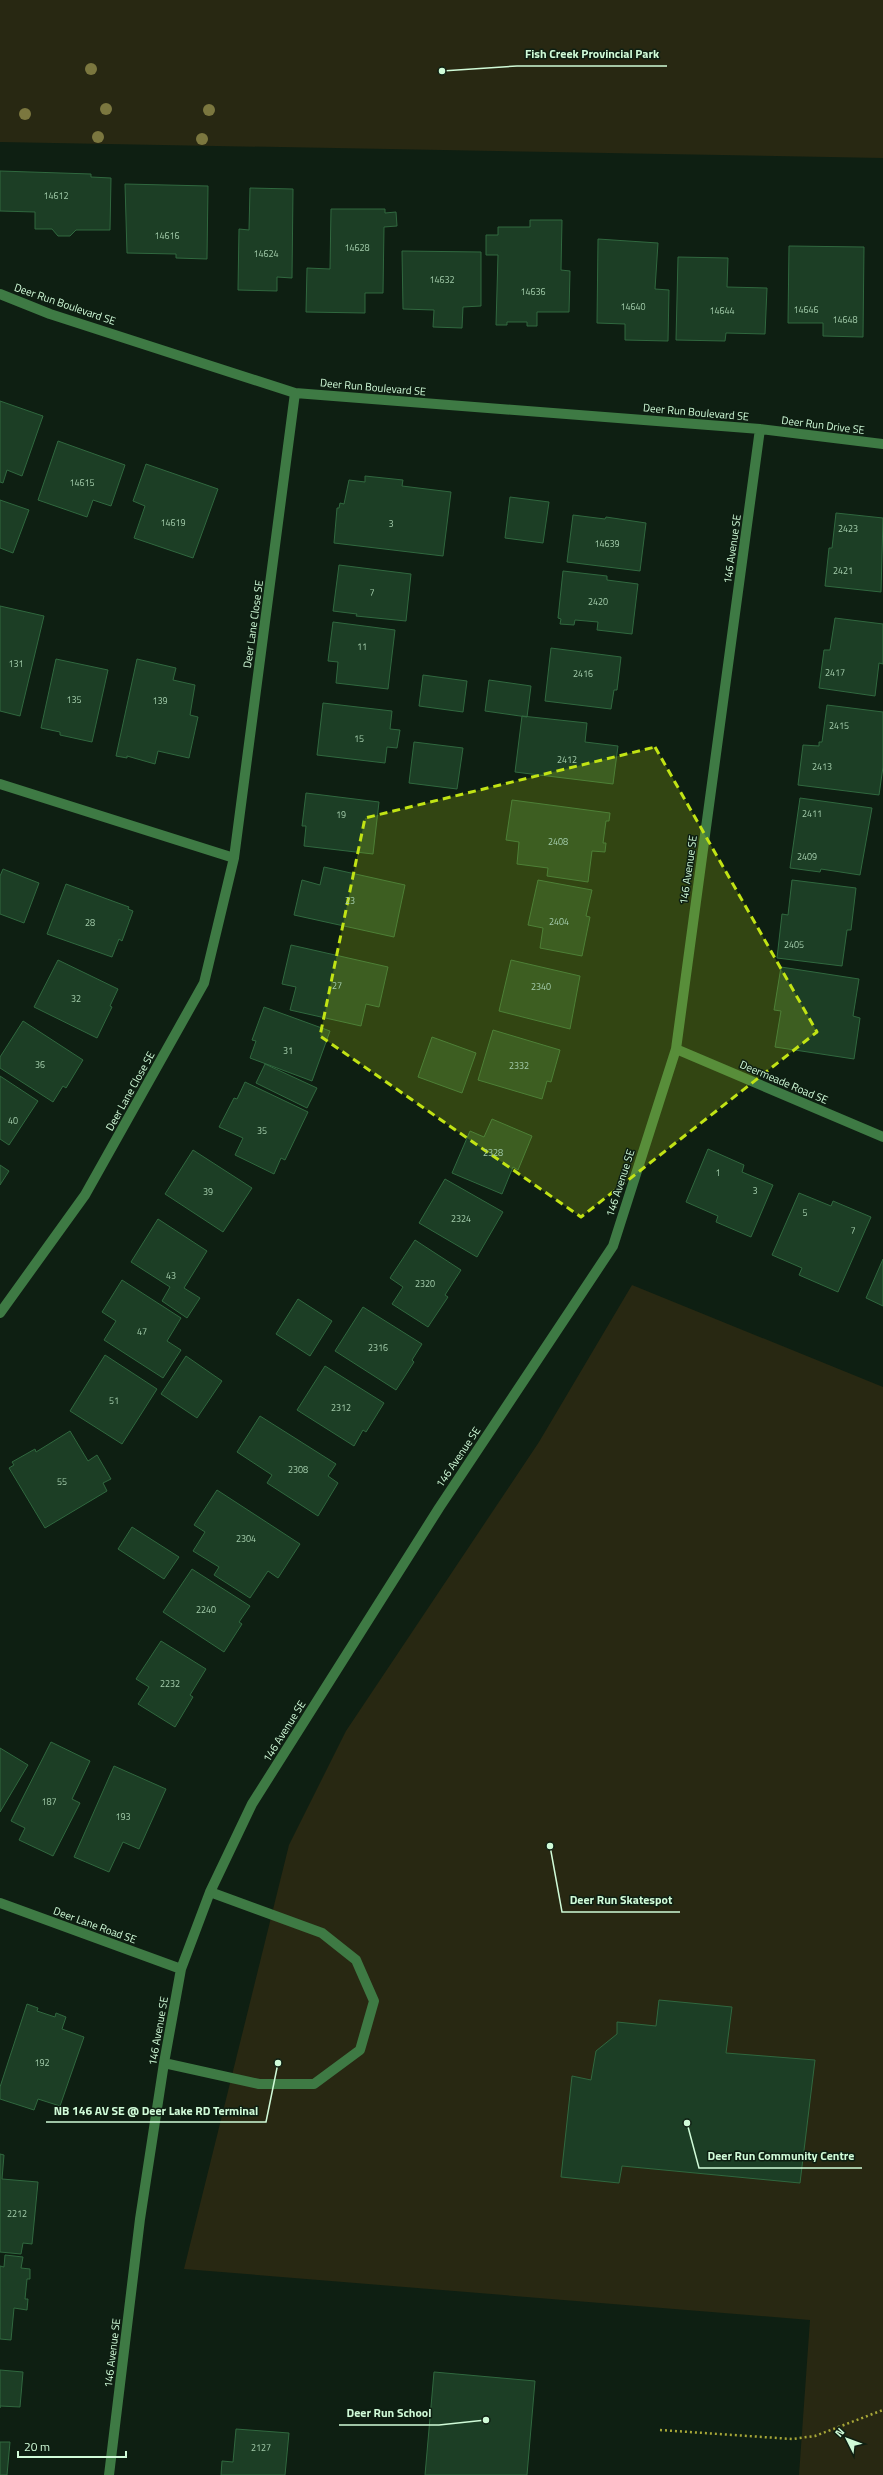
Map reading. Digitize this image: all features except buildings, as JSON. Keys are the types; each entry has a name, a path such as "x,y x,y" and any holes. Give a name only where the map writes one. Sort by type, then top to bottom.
{"street":[{"name":"Deer Run Boulevard SE","path":"0,294 50,314 295,393 760,429"},
{"name":"Deer Lane Close SE","path":"0,1313 85,1195 204,983 234,858 295,393"},
{"name":"Deer Run Drive SE","path":"760,429 883,444"},
{"name":"146 Avenue SE","path":"109,2475 140,2219 164,2063 182,1969 210,1892 256,1797 439,1508 613,1246 676,1049 760,429"},
{"path":"0,784 234,858"},
{"name":"Deermeade Road SE","path":"676,1049 883,1137"},
{"path":"164,2063 259,2084 314,2084 360,2050 374,2001 356,1960 322,1933 210,1892"},
{"name":"Deer Lane Road SE","path":"0,1903 182,1969"}],"path":[{"path":"660,2430 792,2439 815,2436 883,2410"}],"highlighted area":[{"path":"655,747 817,1032 581,1217 320,1036 365,818"}],"shaded area":[{"path":"0,0 883,0 883,158 0,142"},
{"path":"632,1285 883,1387 883,2475 799,2475 810,2320 184,2269 289,1845 346,1731 539,1442"}],"place":[{"name":"Fish Creek Provincial Park","path":"442,71"},
{"name":"Deer Run Skatespot","path":"550,1846"},
{"name":"NB 146 AV SE @ Deer Lake RD Terminal","path":"278,2063"},
{"name":"Deer Run Community Centre","path":"687,2123"},
{"name":"Deer Run School","path":"486,2420"}]}
